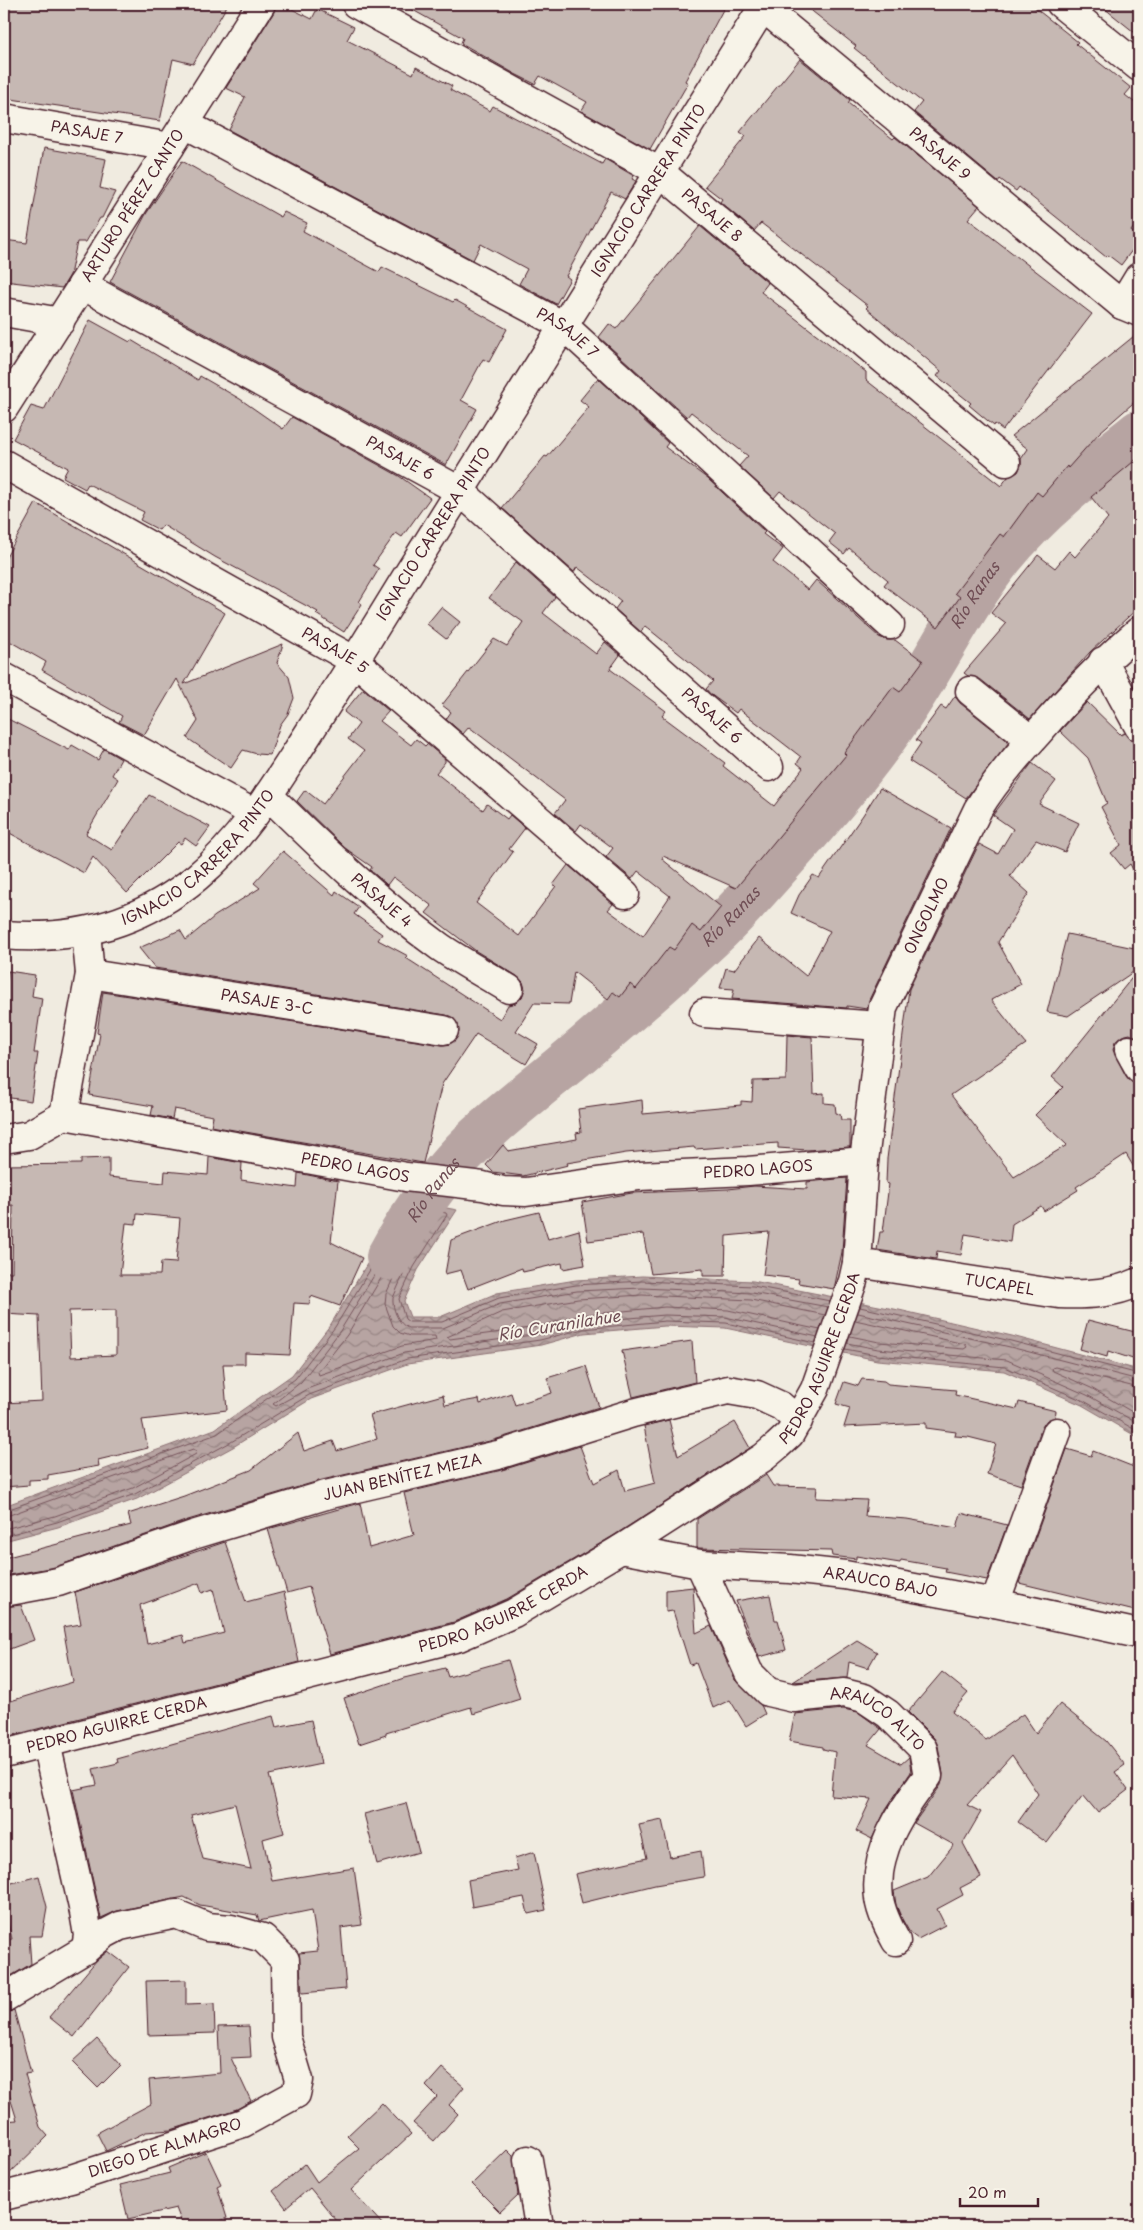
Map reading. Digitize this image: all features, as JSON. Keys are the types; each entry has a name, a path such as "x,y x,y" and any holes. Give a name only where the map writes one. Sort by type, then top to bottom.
{"street":[{"name":"ARTURO PÉREZ CANTO","path":"4,408 261,4"},
{"name":"PASAJE 8","path":"356,4 660,172 1006,462"},
{"path":"1061,4 1139,67"},
{"name":"IGNACIO CARRERA PINTO","path":"4,935 34,937 86,932 145,911 191,881 222,852 262,804 355,661 763,5"},
{"name":"PASAJE 9","path":"763,5 1130,308"},
{"name":"PASAJE 7","path":"4,118 170,147"},
{"name":"PASAJE 7","path":"185,124 564,326 890,625"},
{"path":"1130,308 1139,277"},
{"name":"PASAJE 6","path":"82,285 460,491 769,767"},
{"path":"4,312 60,322"},
{"name":"PASAJE 5","path":"4,464 355,661 624,894"},
{"name":"ONGOLMO","path":"855,1272 864,1161 879,1026 883,1007 892,986 978,809 992,785 1103,661 1139,631"},
{"path":"1103,661 1139,727"},
{"name":"PASAJE 4","path":"4,677 262,804 326,852 394,911 442,948 508,989"},
{"path":"970,691 1031,740"},
{"path":"4,1138 28,1135 64,1115 90,974 86,932"},
{"name":"PASAJE 3-C","path":"90,974 444,1030"},
{"path":"704,1013 879,1026"},
{"name":"PEDRO LAGOS","path":"64,1115 406,1178 483,1186 503,1191 526,1192 639,1176 748,1171 864,1161"},
{"name":"TUCAPEL","path":"855,1272 1059,1294 1084,1295 1108,1292 1139,1282"},
{"name":"PEDRO AGUIRRE CERDA","path":"4,1754 458,1637 514,1612 621,1549 764,1458 790,1434 814,1389 855,1272"},
{"name":"JUAN BENÍTEZ MEZA","path":"4,1592 58,1582 193,1535 326,1495 498,1455 633,1413 728,1390 757,1395 781,1406 798,1421"},
{"path":"995,1603 1057,1432"},
{"name":"ARAUCO BAJO","path":"621,1549 700,1564 790,1569 845,1575 995,1603 1139,1634"},
{"name":"ARAUCO ALTO","path":"700,1564 749,1673 768,1692 794,1698 844,1692 864,1698 888,1714 923,1749 928,1776 911,1797 893,1827 878,1867 879,1899 896,1942"},
{"path":"46,1743 84,1912 88,1935 86,1949"},
{"name":"DIEGO DE ALMAGRO","path":"4,1998 86,1949 103,1935 120,1926 176,1914 207,1927 231,1929 263,1938 285,1960 286,2036 299,2080 296,2094 243,2123 71,2179 4,2196"},
{"path":"528,2160 539,2226"}],"water":[{"name":"Río Curanilahue","path":"411,1201 457,1210 418,1270 404,1301 410,1317 440,1317 497,1293 576,1280 642,1276 753,1281 899,1310 1012,1336 1139,1370 1139,1438 1082,1405 1004,1371 877,1360 725,1328 665,1326 584,1333 541,1345 407,1364 311,1399 233,1447 137,1499 58,1527 4,1541 4,1506 215,1429 292,1375 331,1324 379,1244"}],"building":[{"path":"7,4 228,4 193,64 173,59 160,121 4,98 4,22"},
{"path":"276,4 282,4 312,19 317,9 354,27 347,40 413,74 416,67 452,86 450,90 490,111 493,106 602,164 605,159 634,176 632,179 636,181 625,199 611,192 566,276 570,279 556,304 519,284 527,269 481,244 473,260 229,130 245,97 226,88 274,12"},
{"path":"402,4 726,4 685,81 688,83 650,149 581,111 587,102 540,76 535,84 515,74 461,43 463,38"},
{"path":"803,4 1030,4 1078,42 1076,44 1131,88 1125,95 1139,106 1139,220 1131,231 1139,237 1139,241 1121,265 1108,255 1106,257 1019,187 1016,191 1000,179 998,182 914,112 922,102 854,48 856,46"},
{"path":"1099,4 1139,4 1139,36"},
{"path":"800,59 850,100 848,103 893,139 895,137 979,206 968,219 1092,314 1003,430 995,424 994,426 969,405 971,403 937,376 941,371 866,308 868,306 761,223 754,231 720,202 722,199 705,186 746,136 740,132"},
{"path":"44,148 106,159 100,188 115,192 102,218 100,218 86,242 77,242 70,275 62,288 4,281 4,240 27,243"},
{"path":"182,161 281,217 284,212 307,223 303,231 379,272 382,267 453,302 455,300 507,329 489,362 483,359 461,400 477,409 446,465 110,282 146,214"},
{"path":"700,226 768,283 761,292 866,372 866,380 1001,486 1008,477 1018,472 1021,459 1028,449 1011,436 1139,332 1139,398 1099,433 1068,468 1067,466 1042,496 1037,492 1004,537 1000,534 955,593 960,597 938,627 884,585 888,580 849,548 844,554 829,542 835,534 780,491 774,498 739,466 748,456 691,412 687,417 599,337 609,324 616,329"},
{"path":"90,320 130,342 131,340 198,380 200,376 240,399 283,429 292,417 399,476 430,498 402,537 396,533 373,565 379,569 359,602 362,604 344,632 316,614 318,612 215,557 163,525 159,530 140,520 144,512 88,484 85,489 63,477 68,468 13,439 31,406 44,410"},
{"path":"598,378 668,443 665,447 708,479 765,532 763,534 783,549 773,562 808,590 816,580 879,637 895,640 923,661 900,692 893,687 844,753 846,755 736,888 663,856 662,859 721,907 701,932 692,925 674,950 669,947 636,989 630,984 620,997 613,992 608,999 574,972 569,1004 534,1003 516,1031 538,1044 526,1064 476,1034 442,1084 423,1163 211,1126 213,1116 174,1109 172,1119 151,1115 153,1106 89,1095 100,1034 97,1033 103,992 442,1045 450,1044 456,1039 459,1032 458,1024 453,1018 446,1015 155,968 139,948 180,930 186,940 215,916 260,888 254,883 283,851 334,895 336,891 359,907 354,914 382,934 378,940 408,956 406,958 500,1019 508,1005 516,1003 522,997 525,989 523,982 517,976 476,951 426,913 432,906 393,877 387,885 370,870 372,867 345,848 297,801 305,790 323,804 364,751 348,739 359,724 344,712 363,689 389,711 380,721 411,745 416,739 425,746 427,744 445,759 445,762 436,773 483,810 487,804 507,819 510,815 525,828 509,849 513,852 476,903 519,936 556,886 553,885 568,865 613,904 608,910 643,936 670,896 638,871 632,879 606,857 613,848 581,824 576,831 555,813 565,800 469,727 463,734 446,719 451,712 442,705 494,639 507,646 523,622 489,598 516,562 555,597 543,613 596,654 605,642 620,655 610,669 666,711 662,716 725,763 723,766 774,806 803,768 797,763 801,757 739,709 736,713 710,694 706,689 713,681 645,626 641,632 615,609 621,601 577,567 574,572 502,508 589,407 580,400"},
{"path":"1139,457 1139,607 1090,652 1030,719 980,679 964,673 1006,624 991,613 1038,555 1055,568 1069,551 1075,557 1108,518 1091,497"},
{"path":"36,503 225,613 184,684 283,644 277,663 289,677 294,698 288,714 280,725 270,755 243,750 231,768 187,738 198,721 177,679 144,735 119,722 122,716 42,670 46,662 4,638 4,561"},
{"path":"441,607 460,622 446,639 427,624"},
{"path":"955,696 960,703 1009,742 966,798 909,761 921,743 916,740 941,706 946,709"},
{"path":"1087,702 1121,735 1124,733 1130,740 1139,743 1139,881 1130,864 1124,869 1111,853 1121,845 1101,807 1107,803 1088,758 1060,731"},
{"path":"4,717 69,750 72,745 98,760 104,749 121,759 112,775 118,779 86,834 112,850 149,795 210,827 196,846 185,838 181,844 178,842 127,893 93,857 84,873 4,830"},
{"path":"1032,763 1056,781 1039,804 1079,823 1065,852 1036,840 1010,876 1029,893 998,942 1021,984 991,1000 1026,1044 951,1095 1014,1177 1067,1145 1035,1115 1063,1087 1052,1077 1139,969 1139,1039 1130,1034 1122,1036 1115,1042 1113,1050 1126,1076 1131,1082 1139,1084 1139,1176 1126,1154 1076,1187 1078,1190 1044,1211 1041,1206 1012,1224 1010,1242 965,1234 961,1255 937,1251 936,1259 877,1250 880,1232 883,1232 889,1184 886,1183 887,1159 909,989 979,844 998,854 1013,829 993,815"},
{"path":"880,788 951,828 869,1000 867,1009 847,1006 847,1008 732,999 734,989 720,988 726,968 734,970 759,938 806,976 830,931 791,913 799,895 813,875 819,878"},
{"path":"1067,934 1139,949 1139,968 1068,1016 1047,1012"},
{"path":"8,971 35,975 32,996 42,998 34,1053 38,1053 31,1101 4,1097 4,999"},
{"path":"787,1035 812,1037 814,1094 824,1093 824,1103 835,1104 836,1113 840,1114 841,1120 850,1120 850,1147 807,1150 778,1148 778,1143 695,1149 694,1147 626,1153 567,1163 568,1165 523,1176 493,1172 486,1165 503,1145 508,1151 577,1139 576,1133 581,1132 578,1109 642,1100 643,1114 741,1105 741,1101 752,1102 753,1081 786,1080"},
{"path":"209,1157 242,1163 241,1180 297,1188 298,1173 338,1181 331,1242 362,1258 340,1306 311,1296 310,1304 294,1303 290,1355 245,1353 245,1364 223,1364 227,1410 142,1420 148,1448 98,1460 99,1466 48,1475 48,1479 29,1480 29,1485 4,1487 4,1403 42,1401 39,1316 4,1314 4,1272 12,1272 13,1205 4,1206 4,1165 81,1164 81,1159 109,1158 109,1177 164,1183 165,1171 208,1175","holes":["137,1214 180,1218 176,1263 161,1262 160,1275 120,1275 126,1223 136,1224","116,1310 116,1355 71,1357 69,1311"]},
{"path":"847,1178 842,1252 834,1289 798,1283 799,1279 763,1275 769,1232 726,1236 725,1276 703,1276 703,1269 651,1274 643,1234 588,1241 582,1202 632,1193 728,1189 754,1186 807,1189 807,1182"},
{"path":"539,1212 548,1239 579,1230 585,1265 563,1269 562,1263 523,1272 522,1268 468,1289 461,1270 445,1274 451,1240 505,1220"},
{"path":"1088,1320 1139,1333 1139,1361 1108,1351 1107,1357 1080,1349"},
{"path":"692,1341 695,1382 633,1397 622,1351"},
{"path":"586,1366 599,1407 494,1440 322,1480 188,1520 55,1567 4,1576 4,1558 131,1525 128,1514 184,1496 251,1470 298,1433 304,1451 333,1441 337,1451 377,1439 370,1415 443,1395 445,1405 479,1399 480,1404 511,1393 515,1405 552,1393 547,1378"},
{"path":"862,1379 884,1381 888,1384 956,1390 955,1395 1017,1409 1019,1402 1056,1411 1055,1417 1047,1420 1042,1427 1021,1485 987,1474 996,1444 968,1437 955,1436 956,1432 926,1428 926,1423 844,1427 850,1408 836,1404 844,1382 858,1386"},
{"path":"669,1420 678,1456 735,1422 750,1448 613,1536 507,1599 454,1622 330,1654 309,1587 287,1593 268,1529 360,1503 369,1548 414,1535 404,1493 502,1470 580,1446 594,1483 619,1470 625,1491 655,1483 644,1426"},
{"path":"1067,1449 1091,1456 1093,1451 1139,1469 1139,1612 1019,1583"},
{"path":"766,1475 773,1486 817,1487 816,1498 867,1500 865,1516 907,1519 957,1528 961,1513 1007,1525 987,1580 945,1572 946,1568 901,1560 900,1563 856,1556 856,1559 832,1556 831,1551 697,1548 697,1519"},
{"path":"225,1542 246,1602 284,1592 299,1662 10,1736 4,1703 73,1682 63,1627 81,1624 75,1592","holes":["199,1583 202,1593 213,1589 224,1633 185,1643 183,1635 147,1644 140,1605"]},
{"path":"693,1587 696,1633 711,1626 735,1680 761,1705 765,1714 746,1726 730,1700 713,1708 696,1663 690,1665 673,1611 666,1612 666,1590"},
{"path":"770,1595 775,1620 778,1620 786,1650 759,1657 736,1601"},
{"path":"21,1605 34,1640 4,1651 4,1607"},
{"path":"857,1640 877,1652 868,1668 849,1662 847,1678 793,1682"},
{"path":"508,1660 520,1699 473,1714 471,1707 386,1733 386,1735 359,1744 344,1698 404,1678 445,1668 448,1677"},
{"path":"942,1672 968,1693 952,1712 986,1740 1023,1714 1036,1733 1060,1704 1106,1741 1125,1765 1115,1772 1128,1790 1098,1813 1083,1795 1047,1843 1018,1822 1038,1794 1012,1755 967,1805 981,1812 963,1843 981,1877 960,1888 963,1895 937,1909 945,1925 918,1939 910,1933 902,1919 896,1905 894,1891 928,1877 954,1845 914,1823 941,1785 943,1774 938,1746 934,1738 908,1712"},
{"path":"843,1709 858,1712 881,1729 868,1745 901,1764 909,1757 911,1772 886,1809 872,1839 856,1831 871,1799 831,1796 835,1752 823,1749 823,1747 789,1741 795,1714"},
{"path":"273,1716 276,1727 311,1720 321,1764 269,1775 284,1833 263,1839 272,1881 354,1868 362,1925 341,1928 346,1989 302,1993 299,1953 318,1951 312,1910 259,1921 257,1915 200,1905 184,1897 117,1911 101,1918 73,1790 97,1785 93,1769 118,1763 117,1759","holes":["235,1804 251,1869 203,1859 191,1815"]},
{"path":"406,1803 419,1852 377,1864 364,1814"},
{"path":"662,1820 670,1857 701,1851 704,1877 655,1885 582,1903 575,1874 647,1858 639,1825"},
{"path":"534,1852 546,1910 528,1914 524,1897 472,1907 468,1880 518,1870 515,1858"},
{"path":"39,1876 47,1907 42,1936 29,1936 31,1964 4,1980 4,1940 12,1939 4,1908 4,1885"},
{"path":"108,1951 129,1967 74,2037 49,2017 96,1961"},
{"path":"186,1980 186,2005 214,2004 215,2033 148,2035 146,1981"},
{"path":"14,2010 31,2073 25,2074 40,2127 48,2136 4,2179 4,2121 17,2120 4,2078 4,2014"},
{"path":"249,2026 251,2057 231,2058 251,2101 237,2109 171,2130 146,2132 106,2151 97,2133 151,2104 149,2080 220,2073 218,2027"},
{"path":"97,2039 121,2065 98,2088 72,2062"},
{"path":"442,2068 464,2087 449,2105 458,2114 434,2141 413,2123 437,2097 426,2086"},
{"path":"382,2103 411,2134 351,2190 384,2226 341,2226 310,2188 286,2208 273,2191 305,2164 317,2182 359,2148 347,2136"},
{"path":"507,2150 513,2156 518,2195 500,2212 472,2184"},
{"path":"206,2152 221,2184 217,2186 227,2218 209,2226 183,2226 176,2208 128,2219 120,2185 170,2173 168,2168"}],"waterway":[{"name":"Río Ranas","path":"389,1257 422,1203 448,1169 478,1138 655,988 743,905 824,814 878,746 919,686 972,598 1016,539 1084,476 1139,433"}]}
